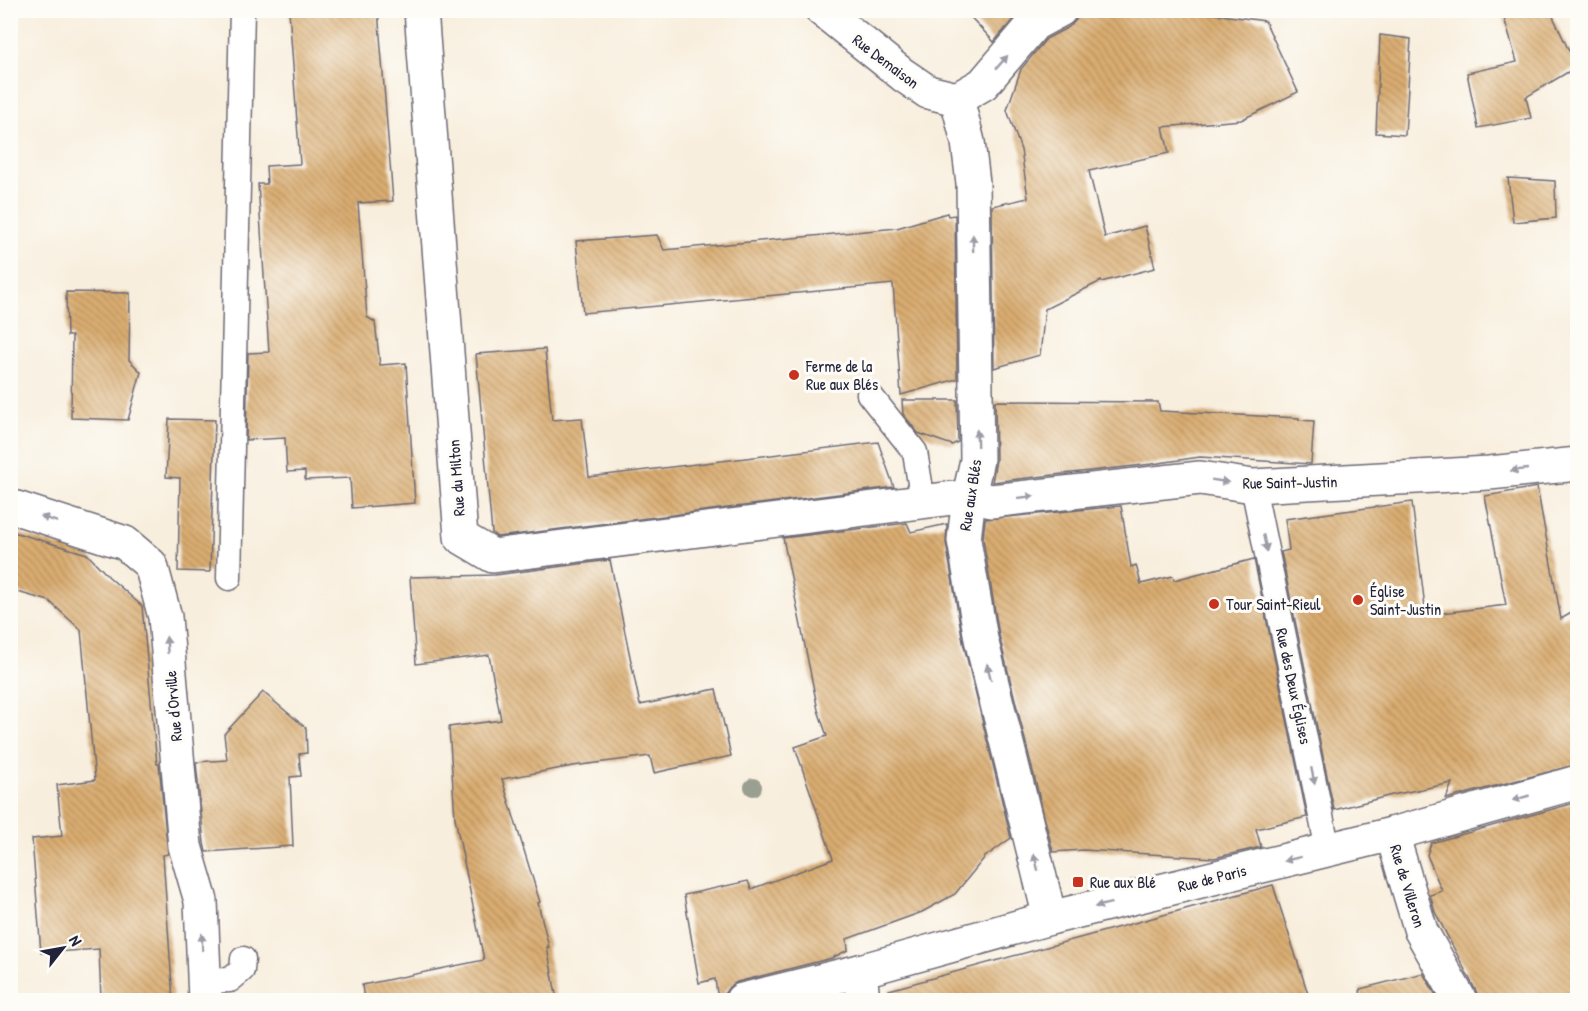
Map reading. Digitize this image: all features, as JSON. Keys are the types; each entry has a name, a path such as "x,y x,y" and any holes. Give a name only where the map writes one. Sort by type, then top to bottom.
{"street":[{"name":"Rue du Milton","path":"421,10 461,537 493,556 969,496"},
{"name":"Rue Demaison","path":"822,10 903,75 928,92 957,99"},
{"path":"957,99 983,84 1034,24 1060,10"},
{"name":"Rue aux Blés","path":"957,99 968,142 972,183 977,460 969,496 964,540 981,639 1050,918"},
{"name":"Rue Saint-Justin","path":"969,496 991,501 1200,478 1253,486 1489,473 1578,464"},
{"name":"Rue d'Orville","path":"10,506 125,543 151,565 165,617 185,846 201,902 205,991"},
{"name":"Rue de Paris","path":"742,1000 862,986 1050,918 1392,834 1578,782"},
{"name":"Rue de Villeron","path":"1392,834 1421,931 1460,1000"}],"lane":[{"path":"229,578 242,10"},
{"path":"869,394 915,452 923,502"},
{"name":"Rue des Deux Églises","path":"1253,486 1328,850"},
{"path":"205,991 230,980 242,970 243,959"}],"building":[{"path":"289,10 378,10 393,201 358,203 367,317 375,322 380,365 406,363 415,503 352,508 350,478 305,480 305,471 287,472 285,438 246,440 248,353 269,352 258,184 267,184 266,166 300,164"},
{"path":"964,10 1021,10 994,42"},
{"path":"1079,10 1184,10 1265,21 1298,92 1241,120 1163,127 1169,153 1089,171 1105,237 1145,226 1155,268 1101,281 1045,309 1040,355 994,368 992,206 1028,198 1021,150 1007,110 1021,69 1046,39 1069,27 1076,20"},
{"path":"1550,10 1569,51 1578,49 1578,66 1526,97 1531,118 1478,128 1467,73 1517,62 1504,18"},
{"path":"1380,35 1411,39 1405,135 1376,133"},
{"path":"1508,178 1555,181 1556,218 1513,222"},
{"path":"947,213 948,216 955,215 957,379 901,395 893,284 583,313 576,241 657,235 664,250 897,228"},
{"path":"66,292 130,293 129,360 141,372 128,420 71,418 72,336 67,336"},
{"path":"545,349 552,420 582,418 589,477 878,442 894,487 497,537 492,533 476,354"},
{"path":"902,400 957,400 958,442 952,445 918,433 903,414"},
{"path":"995,401 1158,402 1160,411 1299,418 1299,420 1314,421 1311,464 1200,457 992,482 996,460"},
{"path":"169,419 215,420 210,572 178,571 180,478 166,477"},
{"path":"1537,487 1561,619 1578,609 1578,764 1446,799 1452,783 1334,810 1281,552 1289,550 1285,519 1412,502 1426,615 1506,605 1485,496"},
{"path":"1121,506 1131,567 1136,565 1141,584 1173,576 1174,580 1254,559 1307,817 1256,829 1261,847 1214,858 1084,850 1053,852 999,635 983,539 985,519"},
{"path":"907,523 911,532 947,524 946,543 963,642 1011,838 985,857 955,894 922,912 847,939 848,950 832,958 737,982 729,987 724,994 724,1000 718,1000 715,979 699,983 684,895 748,881 751,889 833,859 795,747 827,736 818,710 783,538"},
{"path":"10,531 87,554 142,606 168,854 163,855 173,1000 101,1000 99,949 41,953 32,839 62,836 57,785 95,780 81,630 49,601 10,590"},
{"path":"610,560 640,705 716,689 731,756 654,773 650,756 573,766 502,779 540,902 538,903 549,947 547,947 557,1000 364,1000 362,985 484,960 455,818 449,727 501,720 489,655 416,664 410,577 495,575"},
{"path":"263,692 306,728 307,753 299,754 301,776 290,777 293,846 206,852 196,762 227,760 224,734"},
{"path":"1578,802 1578,997 1552,1000 1479,1000 1435,912 1430,895 1442,891 1427,855 1431,843"},
{"path":"1273,885 1310,1000 891,1000 889,990"},
{"path":"1423,973 1439,1000 1361,1000 1360,989"}],"place":[{"name":"Ferme de la Rue aux Blés","path":"794,375"},
{"name":"Église Saint-Justin","path":"1358,600"},
{"name":"Tour Saint-Rieul","path":"1214,604"},
{"name":"Rue aux Blé","path":"1078,882"}]}
